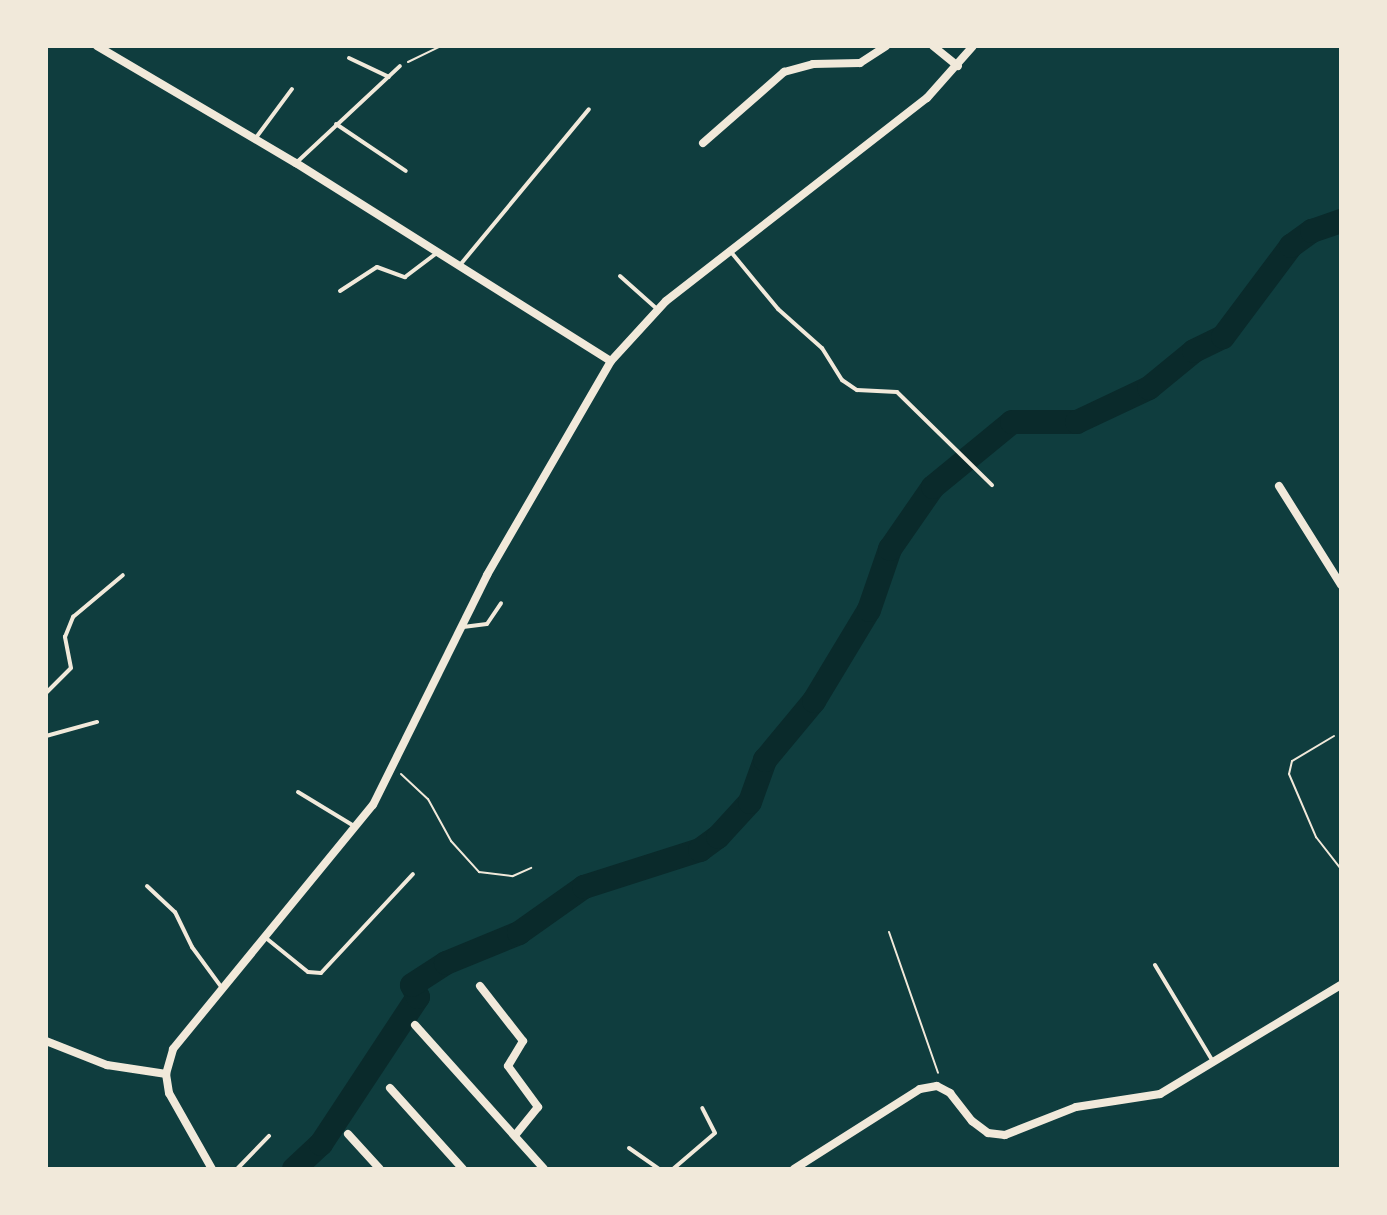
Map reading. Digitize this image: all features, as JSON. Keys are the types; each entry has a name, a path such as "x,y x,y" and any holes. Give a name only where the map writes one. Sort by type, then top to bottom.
{"street":[{"path":"97,46 296,163 611,361"},
{"path":"703,143 784,72 813,64 860,63 886,46"},
{"path":"933,46 958,66"},
{"path":"212,1169 177,1113 166,1074 173,1049 356,827 394,768 460,627 611,361 658,310 927,98 973,46"},
{"path":"1279,486 1341,585"},
{"path":"794,1169 908,1095 937,1086 988,1133 1005,1135 1076,1107 1160,1094 1341,985"},
{"path":"480,986 523,1041 508,1066 538,1107 515,1135"},
{"path":"415,1025 544,1169"},
{"path":"46,1041 107,1065 166,1074"},
{"path":"390,1088 463,1169"},
{"path":"348,1134 380,1169"}],"lane":[{"path":"349,58 389,77"},
{"path":"296,163 400,66"},
{"path":"255,139 292,89"},
{"path":"460,265 589,109"},
{"path":"336,124 406,171"},
{"path":"729,251 778,309 822,348 842,380 857,390 897,392 992,485"},
{"path":"340,291 377,267 405,277 439,252"},
{"path":"620,276 658,310"},
{"path":"46,693 71,668 65,637 73,617 123,575"},
{"path":"460,627 487,624 501,603"},
{"path":"46,736 97,722"},
{"path":"298,792 356,827"},
{"path":"266,938 308,972 321,973 413,874"},
{"path":"147,886 175,912 192,947 222,988"},
{"path":"1155,965 1214,1063"},
{"path":"673,1169 715,1133 702,1108"},
{"path":"237,1169 269,1136"},
{"path":"629,1148 659,1169"}],"path":[{"path":"400,66 441,46"},
{"path":"1334,736 1292,761 1289,774 1316,837 1341,869"},
{"path":"394,768 428,799 451,841 479,872 513,876 531,868"},
{"path":"889,932 902,959 916,1021 937,1069 937,1086"}],"waterway":[{"path":"294,1169 321,1144 418,997 412,985 446,963 519,933 584,887 700,850 718,837 750,802 765,760 814,701 869,610 890,549 933,487 1012,422 1077,422 1149,388 1194,351 1223,337 1291,246 1312,231 1341,221"}]}
